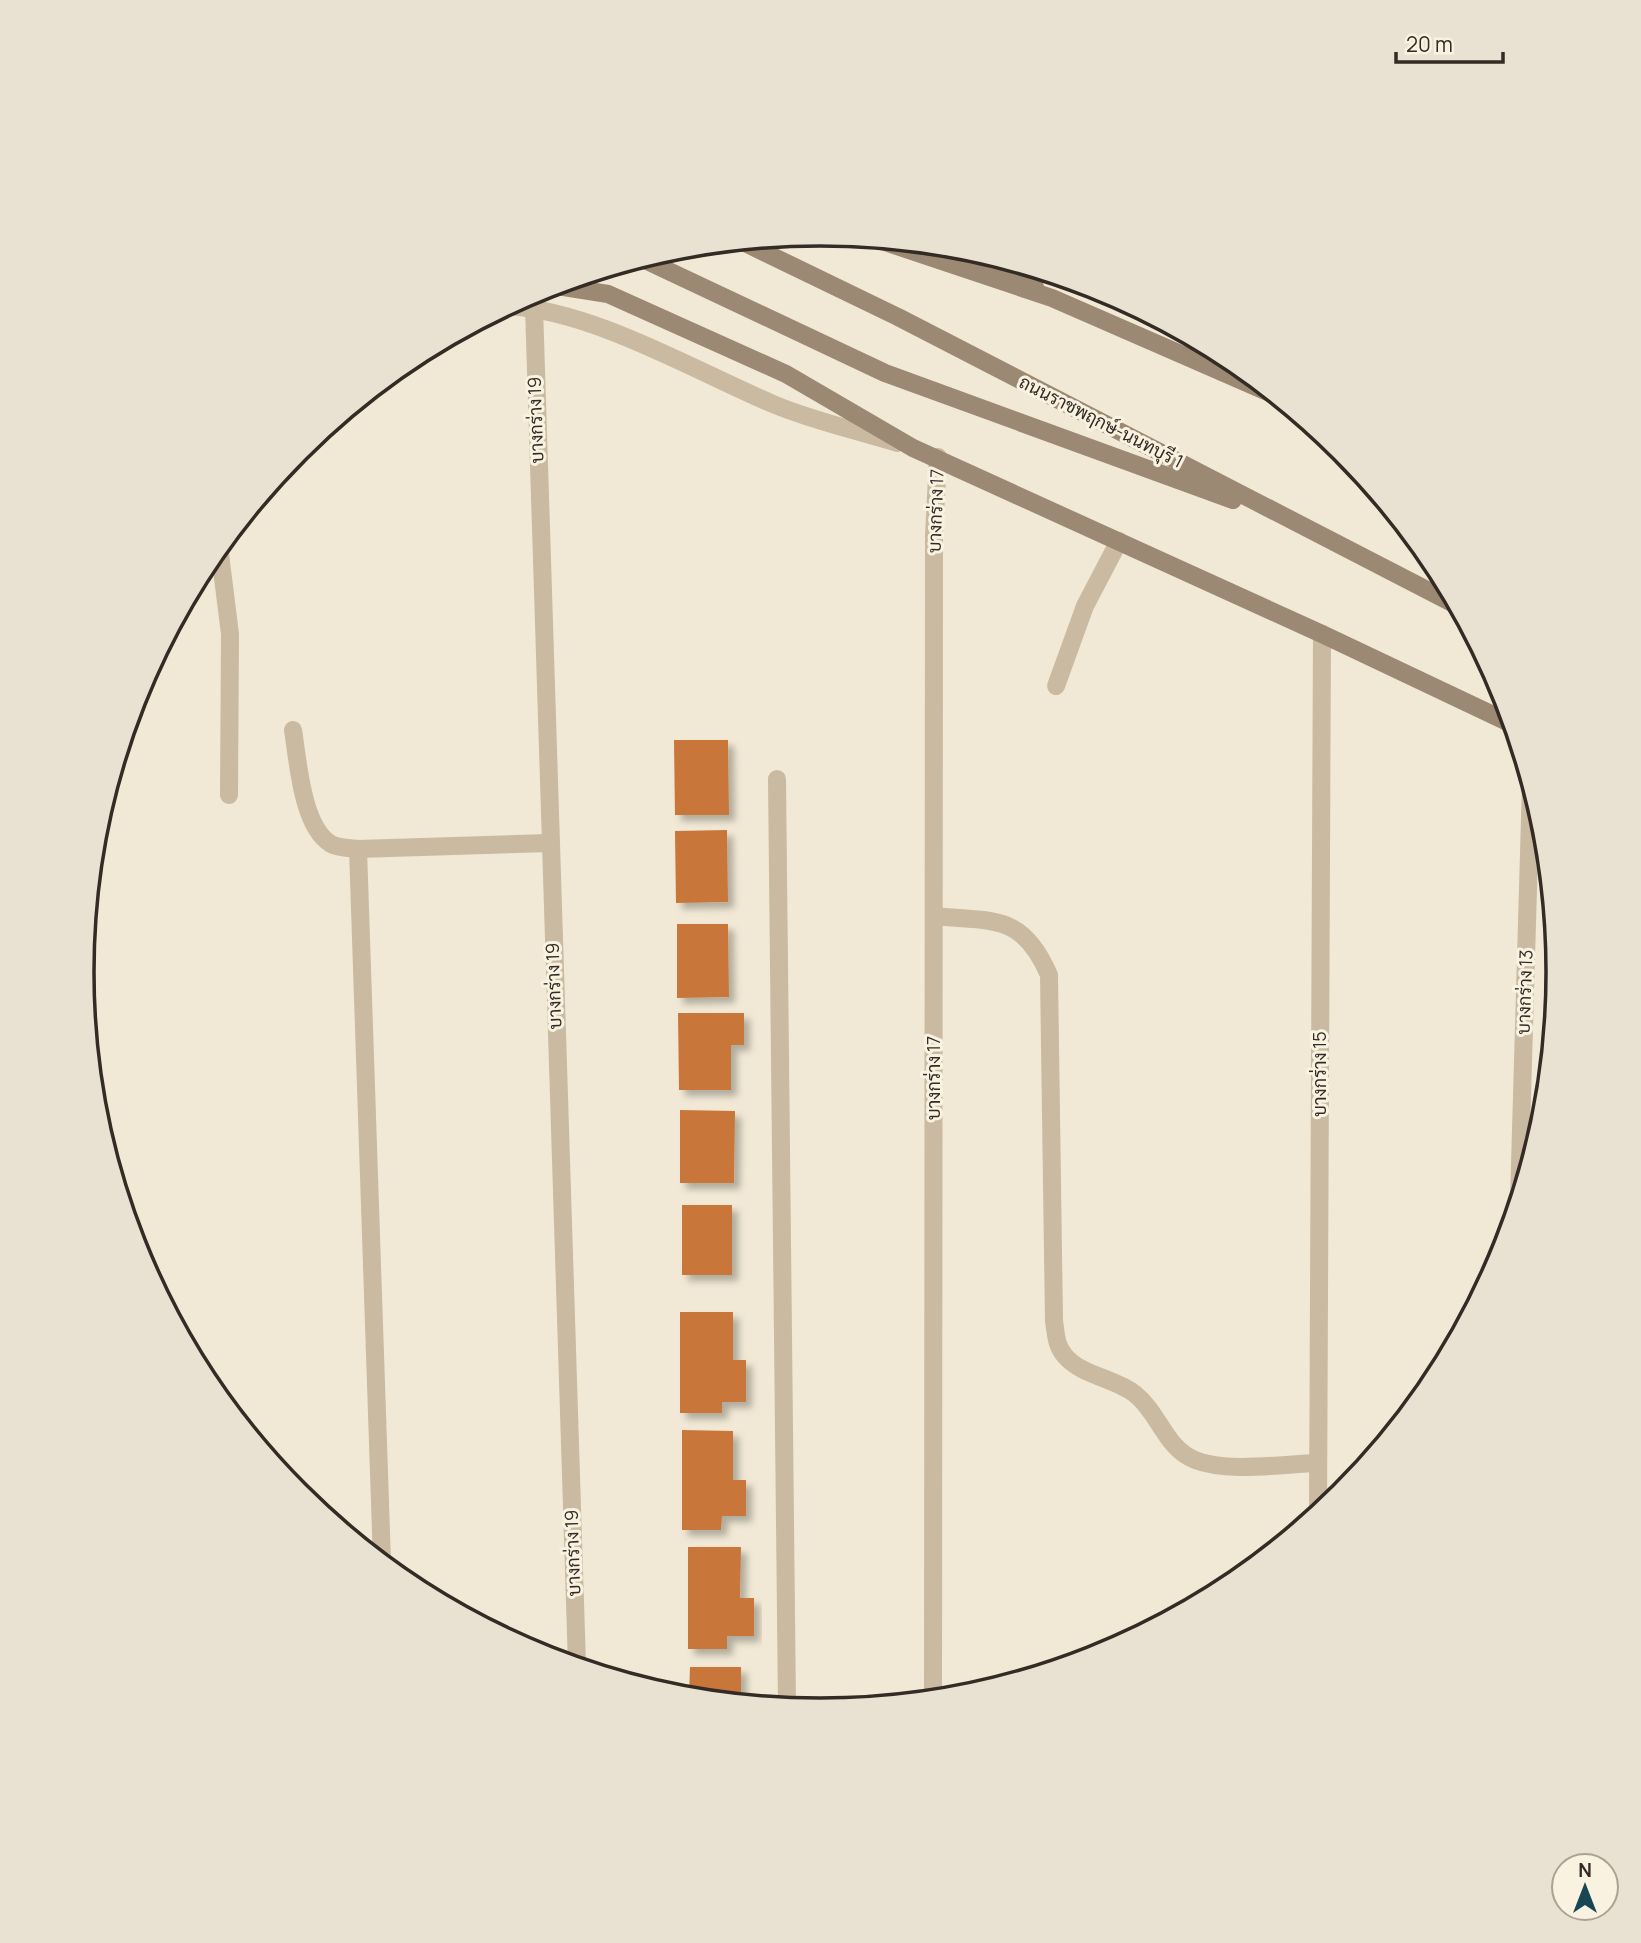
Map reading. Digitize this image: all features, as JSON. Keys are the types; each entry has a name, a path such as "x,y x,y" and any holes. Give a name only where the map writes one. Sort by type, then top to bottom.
{"main road":[{"name":"ถนนราชพฤกษ์-นนทบุรี 1","path":"757,249 898,317 1443,598"},
{"path":"915,252 1052,298 1240,380"},
{"path":"655,265 885,373 1305,527"},
{"path":"1013,272 1052,298"},
{"path":"587,284 786,374 913,448 938,457 1501,719"},
{"path":"575,289 608,294"}],"street":[{"path":"530,307 600,328 777,406 913,448"},
{"name":"บางกร่าง 19","path":"534,307 577,1655"},
{"name":"บางกร่าง 17","path":"933,1688 933,536 938,457"},
{"path":"1056,685 1085,606 1119,541"},
{"path":"221,562 230,634 229,795"},
{"name":"บางกร่าง 15","path":"1318,1500 1322,634"},
{"path":"293,730 312,822 322,838 333,846 358,849 549,843"},
{"path":"777,779 788,1697"},
{"name":"บางกร่าง 13","path":"1520,1166 1530,818"},
{"path":"358,849 382,1549"},
{"path":"934,916 1001,923 1020,931 1037,947 1049,975 1052,1010 1050,1105 1054,1308 1058,1346 1067,1358 1135,1394 1157,1415 1171,1443 1181,1453 1198,1461 1221,1466 1318,1463"}],"building":[{"path":"674,740 728,740 729,815 675,815"},
{"path":"727,830 728,902 676,903 675,831"},
{"path":"677,924 728,924 729,997 677,998"},
{"path":"678,1013 744,1013 744,1045 731,1045 731,1090 679,1090"},
{"path":"680,1110 735,1111 734,1183 680,1183"},
{"path":"682,1205 732,1205 732,1275 682,1275"},
{"path":"680,1312 733,1312 733,1360 746,1360 746,1402 722,1402 722,1413 680,1413"},
{"path":"682,1430 733,1431 733,1480 746,1480 746,1516 722,1516 721,1530 682,1530"},
{"path":"688,1547 741,1547 740,1598 754,1598 754,1636 727,1636 727,1649 688,1649"},
{"path":"690,1667 741,1667 741,1693 689,1686"}]}
